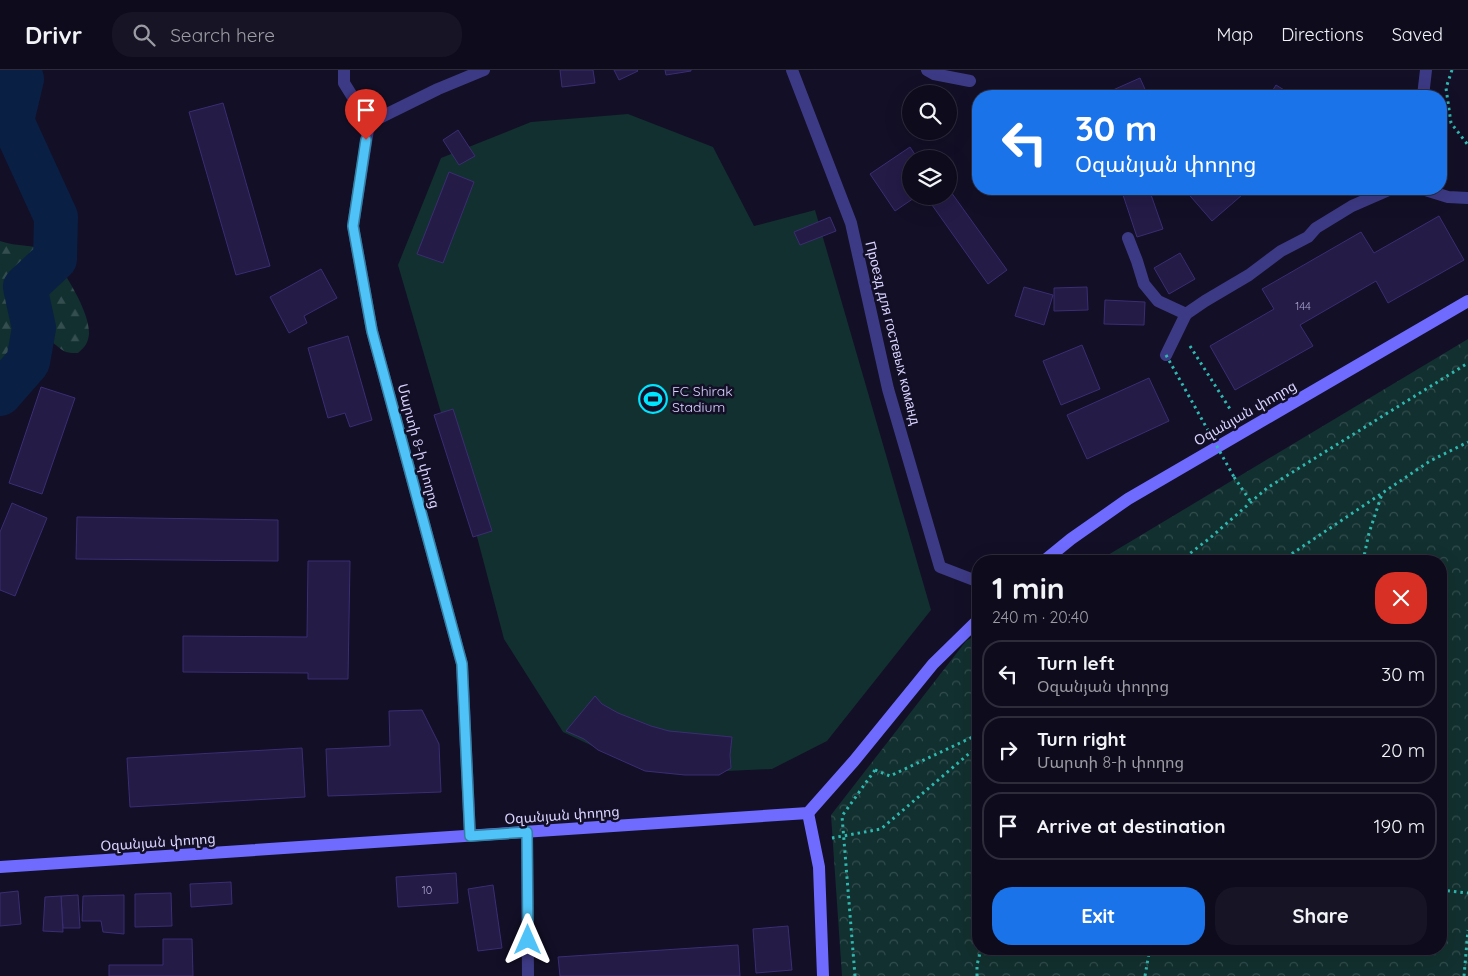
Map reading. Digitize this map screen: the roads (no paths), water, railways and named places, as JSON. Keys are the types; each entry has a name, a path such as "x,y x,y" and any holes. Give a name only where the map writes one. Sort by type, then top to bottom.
{"main road":[{"name":"Օզանյան փողոց","path":"1051,555 1128,499 1468,301"},
{"path":"822,976 819,867 808,813 854,761 933,664 972,626"},
{"name":"Օզանյան փողոց","path":"0,867 808,813"}],"street":[{"path":"344,70 344,83 369,123 438,88 484,70"},
{"name":"Проезд для гостевых команд","path":"792,70 851,223 888,389 940,567 972,579"},
{"path":"927,70 934,74 970,81"},
{"path":"1424,90 1426,70"},
{"name":"Մարտի 8-ի փողոց","path":"369,123 353,226 372,331 462,664 470,836"},
{"path":"1166,355 1186,314 1249,275 1282,251 1308,237 1316,228 1352,206 1378,195"},
{"path":"1439,195 1448,198 1468,198"},
{"path":"1444,195 1448,198"},
{"path":"1128,238 1138,261 1144,284 1158,301 1186,314"},
{"path":"527,832 528,976"}],"waterway":[{"path":"0,394 28,362 34,328 25,287 55,259 56,217 12,121 22,79 19,70"}],"place":[{"name":"FC Shirak Stadium","path":"653,399"}]}
